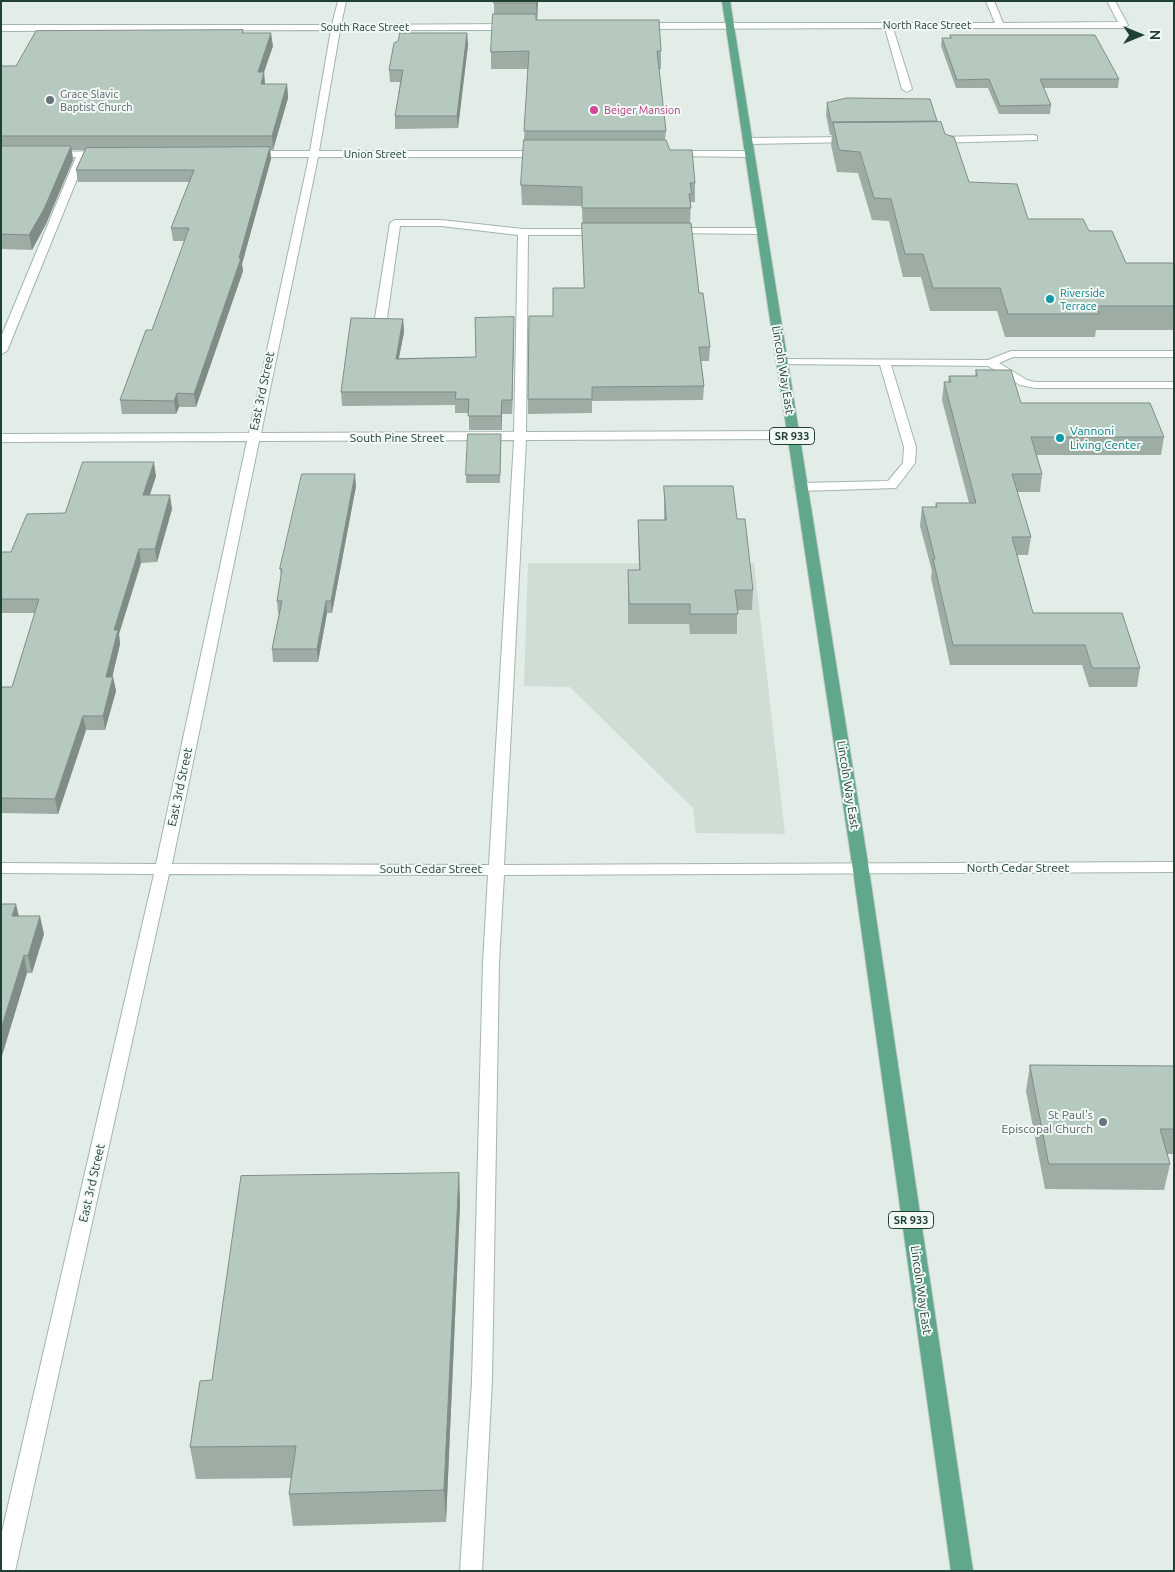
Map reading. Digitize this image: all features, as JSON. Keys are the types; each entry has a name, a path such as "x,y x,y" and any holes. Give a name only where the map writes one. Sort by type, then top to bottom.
{"main road":[{"name":"Lincoln Way East","path":"726,1 861,870 962,1571"}],"street":[{"name":"East 3rd Street","path":"4,1571 163,867 252,438 314,154 328,64 342,1"},
{"path":"990,1 1000,25"},
{"name":"North Race Street","path":"730,26 1124,25 1112,1"},
{"path":"888,25 907,89"},
{"path":"628,26 730,26"},
{"name":"South Race Street","path":"1,28 526,27"},
{"path":"923,140 1034,138"},
{"path":"748,141 859,140"},
{"path":"46,154 111,154"},
{"path":"1,351 82,154"},
{"name":"Union Street","path":"236,154 551,154"},
{"path":"660,154 749,154"},
{"path":"381,318 395,224 441,224 523,232 612,232"},
{"path":"662,231 761,231"},
{"path":"471,1571 482,1381 491,963 498,870 520,438 523,232"},
{"path":"781,361 990,363 1011,354 1174,354"},
{"path":"800,487 892,485 909,463 910,447 884,361"},
{"path":"990,363 1024,383 1035,385 1174,385"},
{"name":"South Pine Street","path":"1,438 520,438 792,435"},
{"name":"North Cedar Street","path":"861,870 1174,867"},
{"name":"South Cedar Street","path":"1,868 861,870"}],"shaded area":[{"path":"528,563 754,563 785,834 696,833 693,808 570,687 524,686"}],"building":[{"path":"494,1 537,1 536,3 494,3"},
{"path":"493,14 536,14 536,20 659,20 661,51 657,51 666,131 524,131 529,51 491,52"},
{"path":"243,30 242,33 271,33 258,72 264,72 261,84 287,84 272,136 1,136 1,66 16,66 36,31"},
{"path":"400,33 467,33 457,116 395,116 403,70 389,70 394,43 398,41"},
{"path":"950,35 1095,35 1119,79 1040,79 1051,105 1000,106 989,79 957,80 942,38 951,38"},
{"path":"847,98 930,99 937,121 831,122 827,103"},
{"path":"941,122 945,134 954,137 969,182 1017,184 1028,219 1083,219 1089,231 1112,231 1126,263 1174,263 1174,306 1096,306 1099,314 1008,314 1000,288 933,288 923,254 905,254 891,199 874,198 860,152 839,150 833,123"},
{"path":"524,140 666,140 670,150 692,150 695,183 690,183 692,194 689,194 691,208 582,208 582,187 521,185"},
{"path":"1,146 71,146 44,209 29,235 1,234"},
{"path":"270,147 239,258 241,258 194,394 177,393 174,401 120,400 146,330 152,330 189,228 171,228 194,170 76,170 86,148"},
{"path":"582,223 691,223 699,293 703,293 710,347 699,347 704,386 592,387 592,399 528,399 529,316 553,316 553,288 584,288"},
{"path":"514,317 512,400 502,400 501,416 468,416 469,399 455,399 456,392 341,392 351,318 403,319 396,359 476,357 475,318"},
{"path":"976,370 1011,370 1021,403 1150,403 1164,437 1031,437 1042,474 1012,474 1031,537 1012,537 1033,613 1122,613 1140,668 1092,668 1085,645 953,645 922,507 937,507 936,503 976,503 944,382 951,382 949,376 977,376"},
{"path":"468,434 501,434 500,475 466,475"},
{"path":"83,462 154,462 143,495 170,495 155,549 139,549 114,630 118,630 106,677 113,677 103,716 83,716 55,799 1,798 1,687 12,687 39,599 1,599 1,552 11,552 27,514 65,513"},
{"path":"302,474 355,474 331,601 326,601 317,649 272,649 282,601 277,601 282,569 280,569"},
{"path":"664,486 733,486 737,519 745,519 753,590 735,590 738,614 690,614 690,604 629,604 628,570 640,570 638,520 666,520"},
{"path":"1,904 16,904 12,916 40,916 28,956 24,955 1,1029"},
{"name":"St Paul's Episcopal Church","path":"1030,1065 1174,1066 1174,1129 1160,1129 1170,1164 1049,1164"},
{"path":"459,1173 444,1490 289,1494 296,1446 190,1447 200,1381 212,1380 241,1176"}],"place":[{"name":"Grace Slavic Baptist Church","path":"50,100"},
{"name":"Beiger Mansion","path":"594,110"},
{"name":"Riverside Terrace","path":"1050,299"},
{"name":"Vannoni Living Center","path":"1060,438"},
{"name":"St Paul's Episcopal Church","path":"1103,1122"}]}
